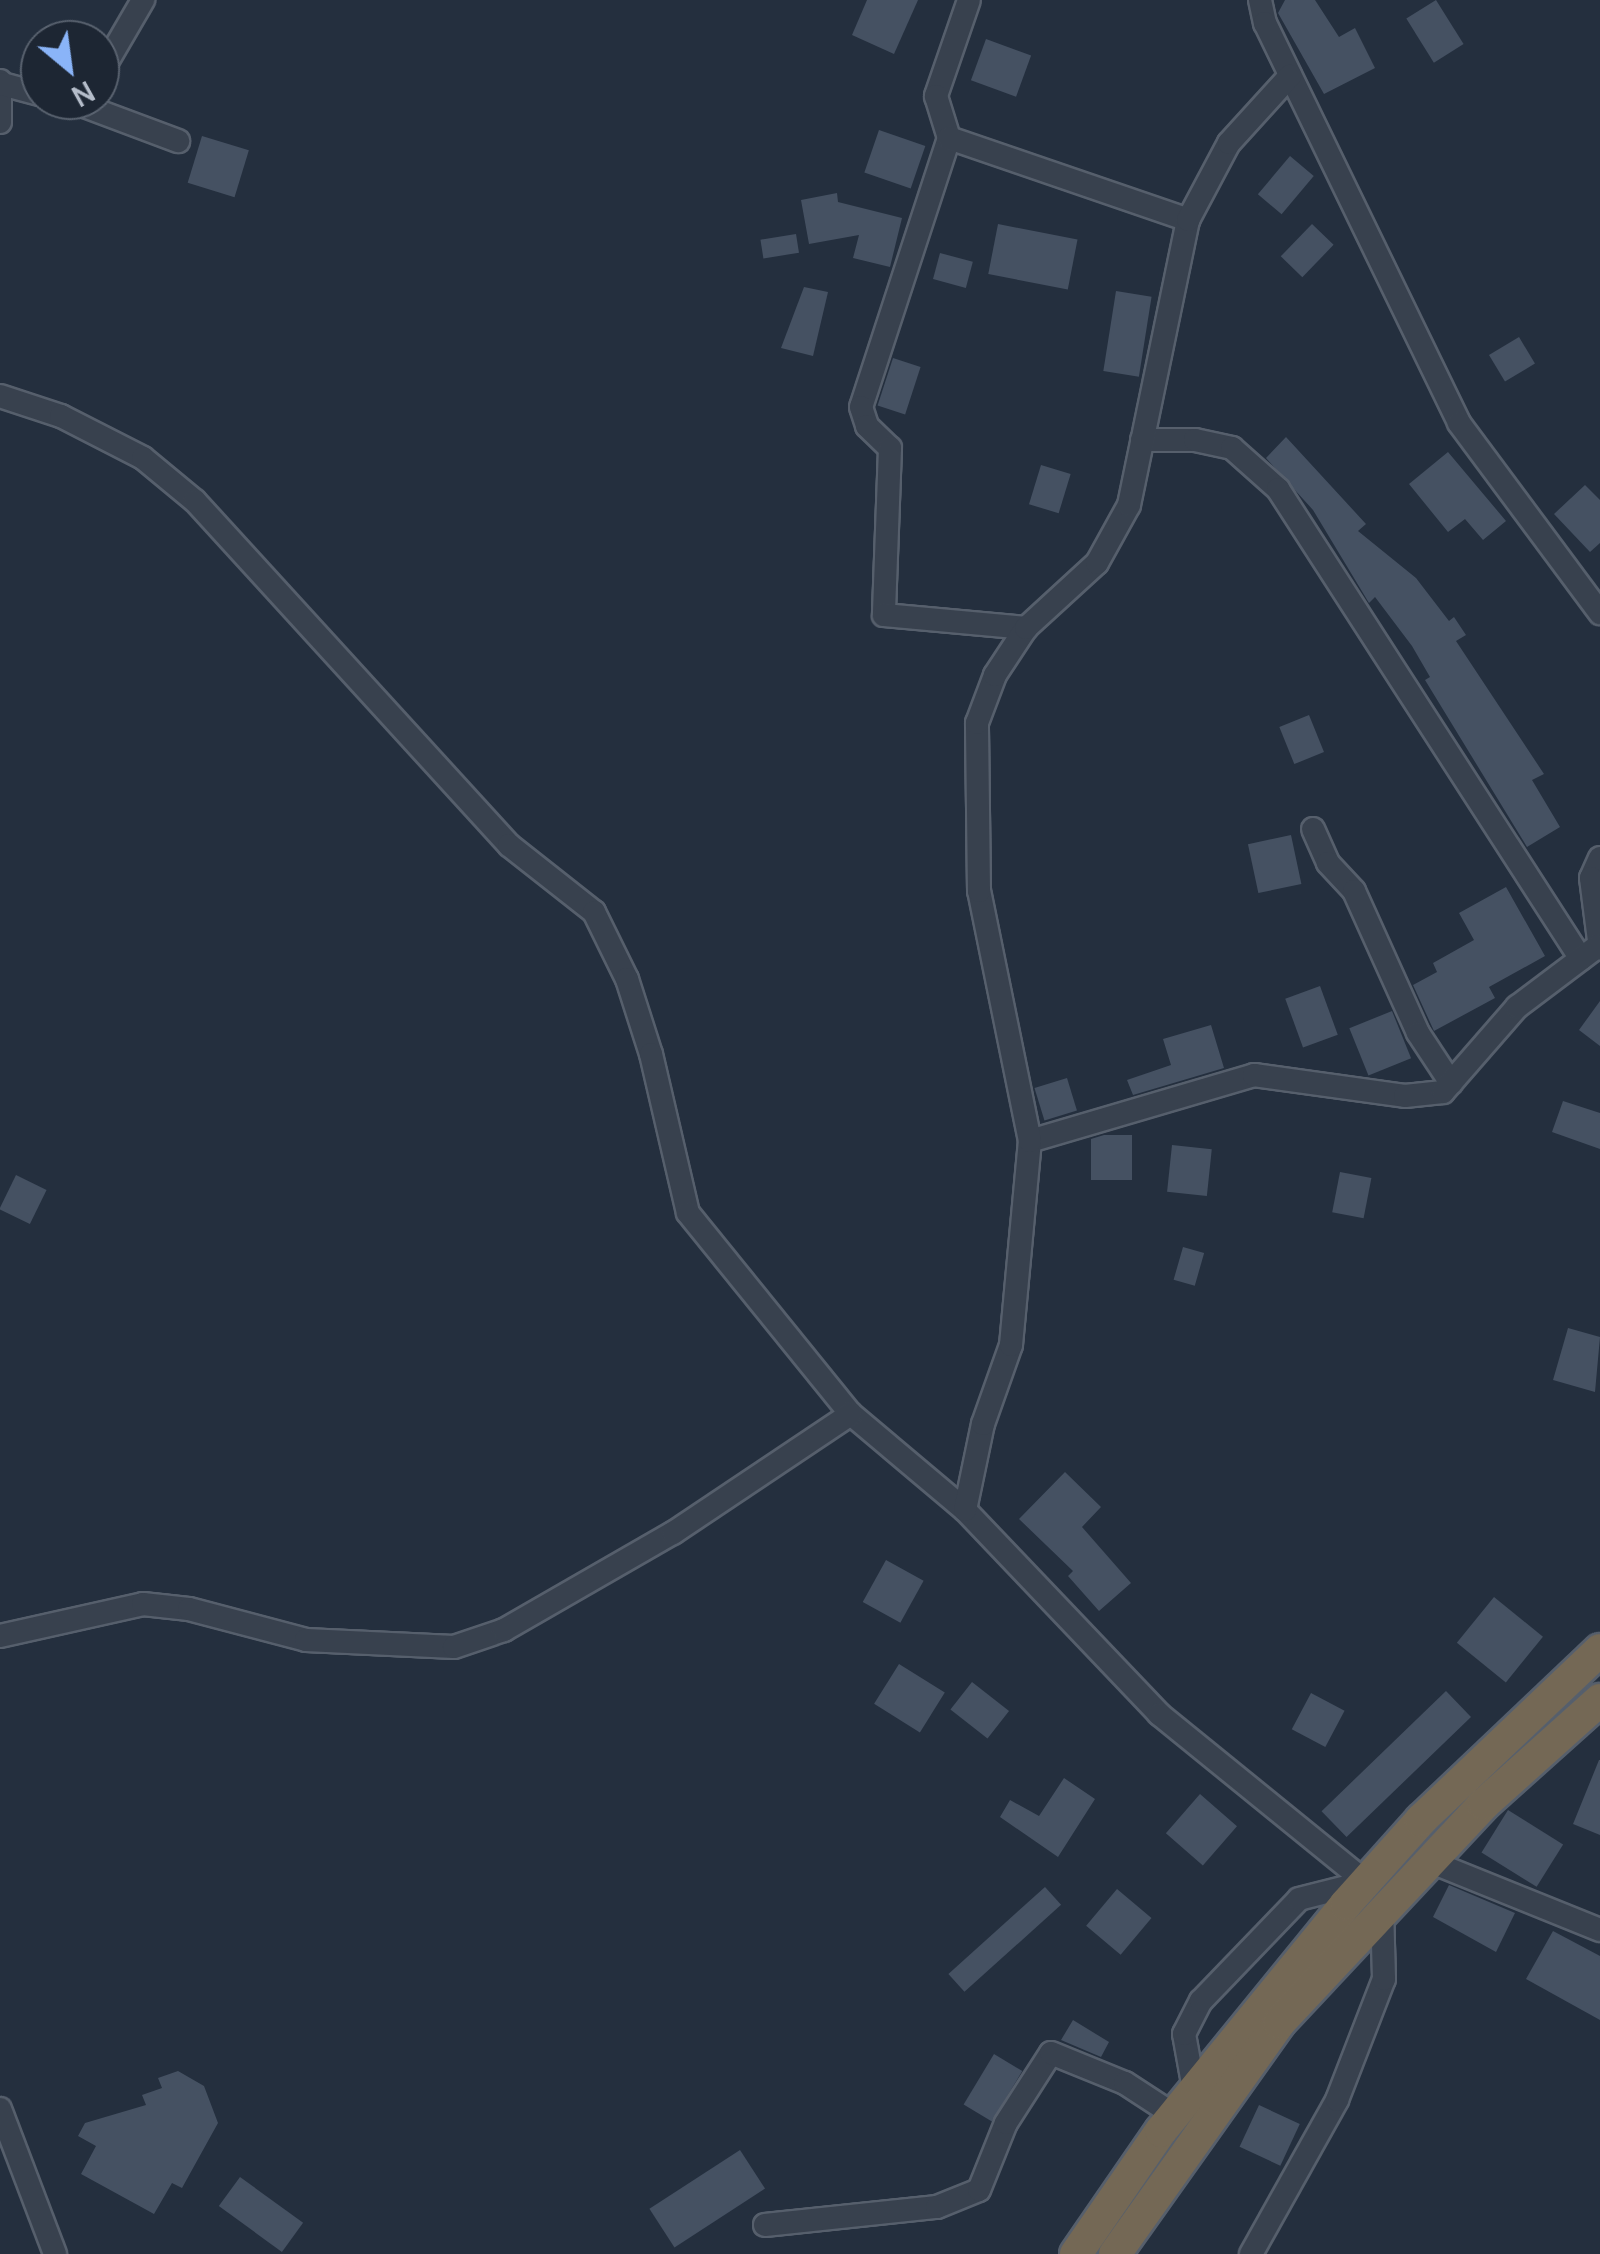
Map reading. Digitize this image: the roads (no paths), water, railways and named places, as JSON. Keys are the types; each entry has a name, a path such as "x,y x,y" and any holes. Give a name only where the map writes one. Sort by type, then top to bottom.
{"highway":[{"path":"1115,2254 1374,1896 1421,1820 1600,1650"},
{"path":"1076,2254 1184,2102 1374,1896 1429,1860 1600,1700"}],"street":[{"path":"120,40 144,0"},
{"path":"968,0 936,96 949,138 860,407 867,426 890,448 884,614 1026,628"},
{"path":"1260,0 1290,76 1459,424 1600,613"},
{"path":"966,1510 983,1424 1010,1345 1030,1141 978,891 977,742 995,675 1026,628 1097,563 1129,506 1188,220 1230,143 1290,76"},
{"path":"0,122 1,83"},
{"path":"120,118 178,141"},
{"path":"949,138 1188,220"},
{"path":"0,396 61,416 142,458 195,501 510,845 594,912 627,978 651,1054 688,1213 850,1414 966,1510 1159,1714 1374,1896 1384,1979 1338,2100 1250,2254"},
{"path":"1142,440 1195,440 1232,448 1278,489 1593,951"},
{"path":"1312,829 1328,863 1354,891 1418,1033 1450,1082"},
{"path":"1593,951 1591,878 1600,858"},
{"path":"1030,1141 1254,1075 1405,1096 1443,1092 1517,1007 1593,951"},
{"path":"0,1636 143,1604 189,1609 306,1640 454,1647 504,1630 672,1533 850,1414"},
{"path":"1429,1860 1600,1930"},
{"path":"765,2225 937,2206 979,2190 1006,2122 1051,2053 1184,2102 1184,2034 1202,2001 1298,1899 1374,1896"},
{"path":"0,2109 55,2254"}]}
